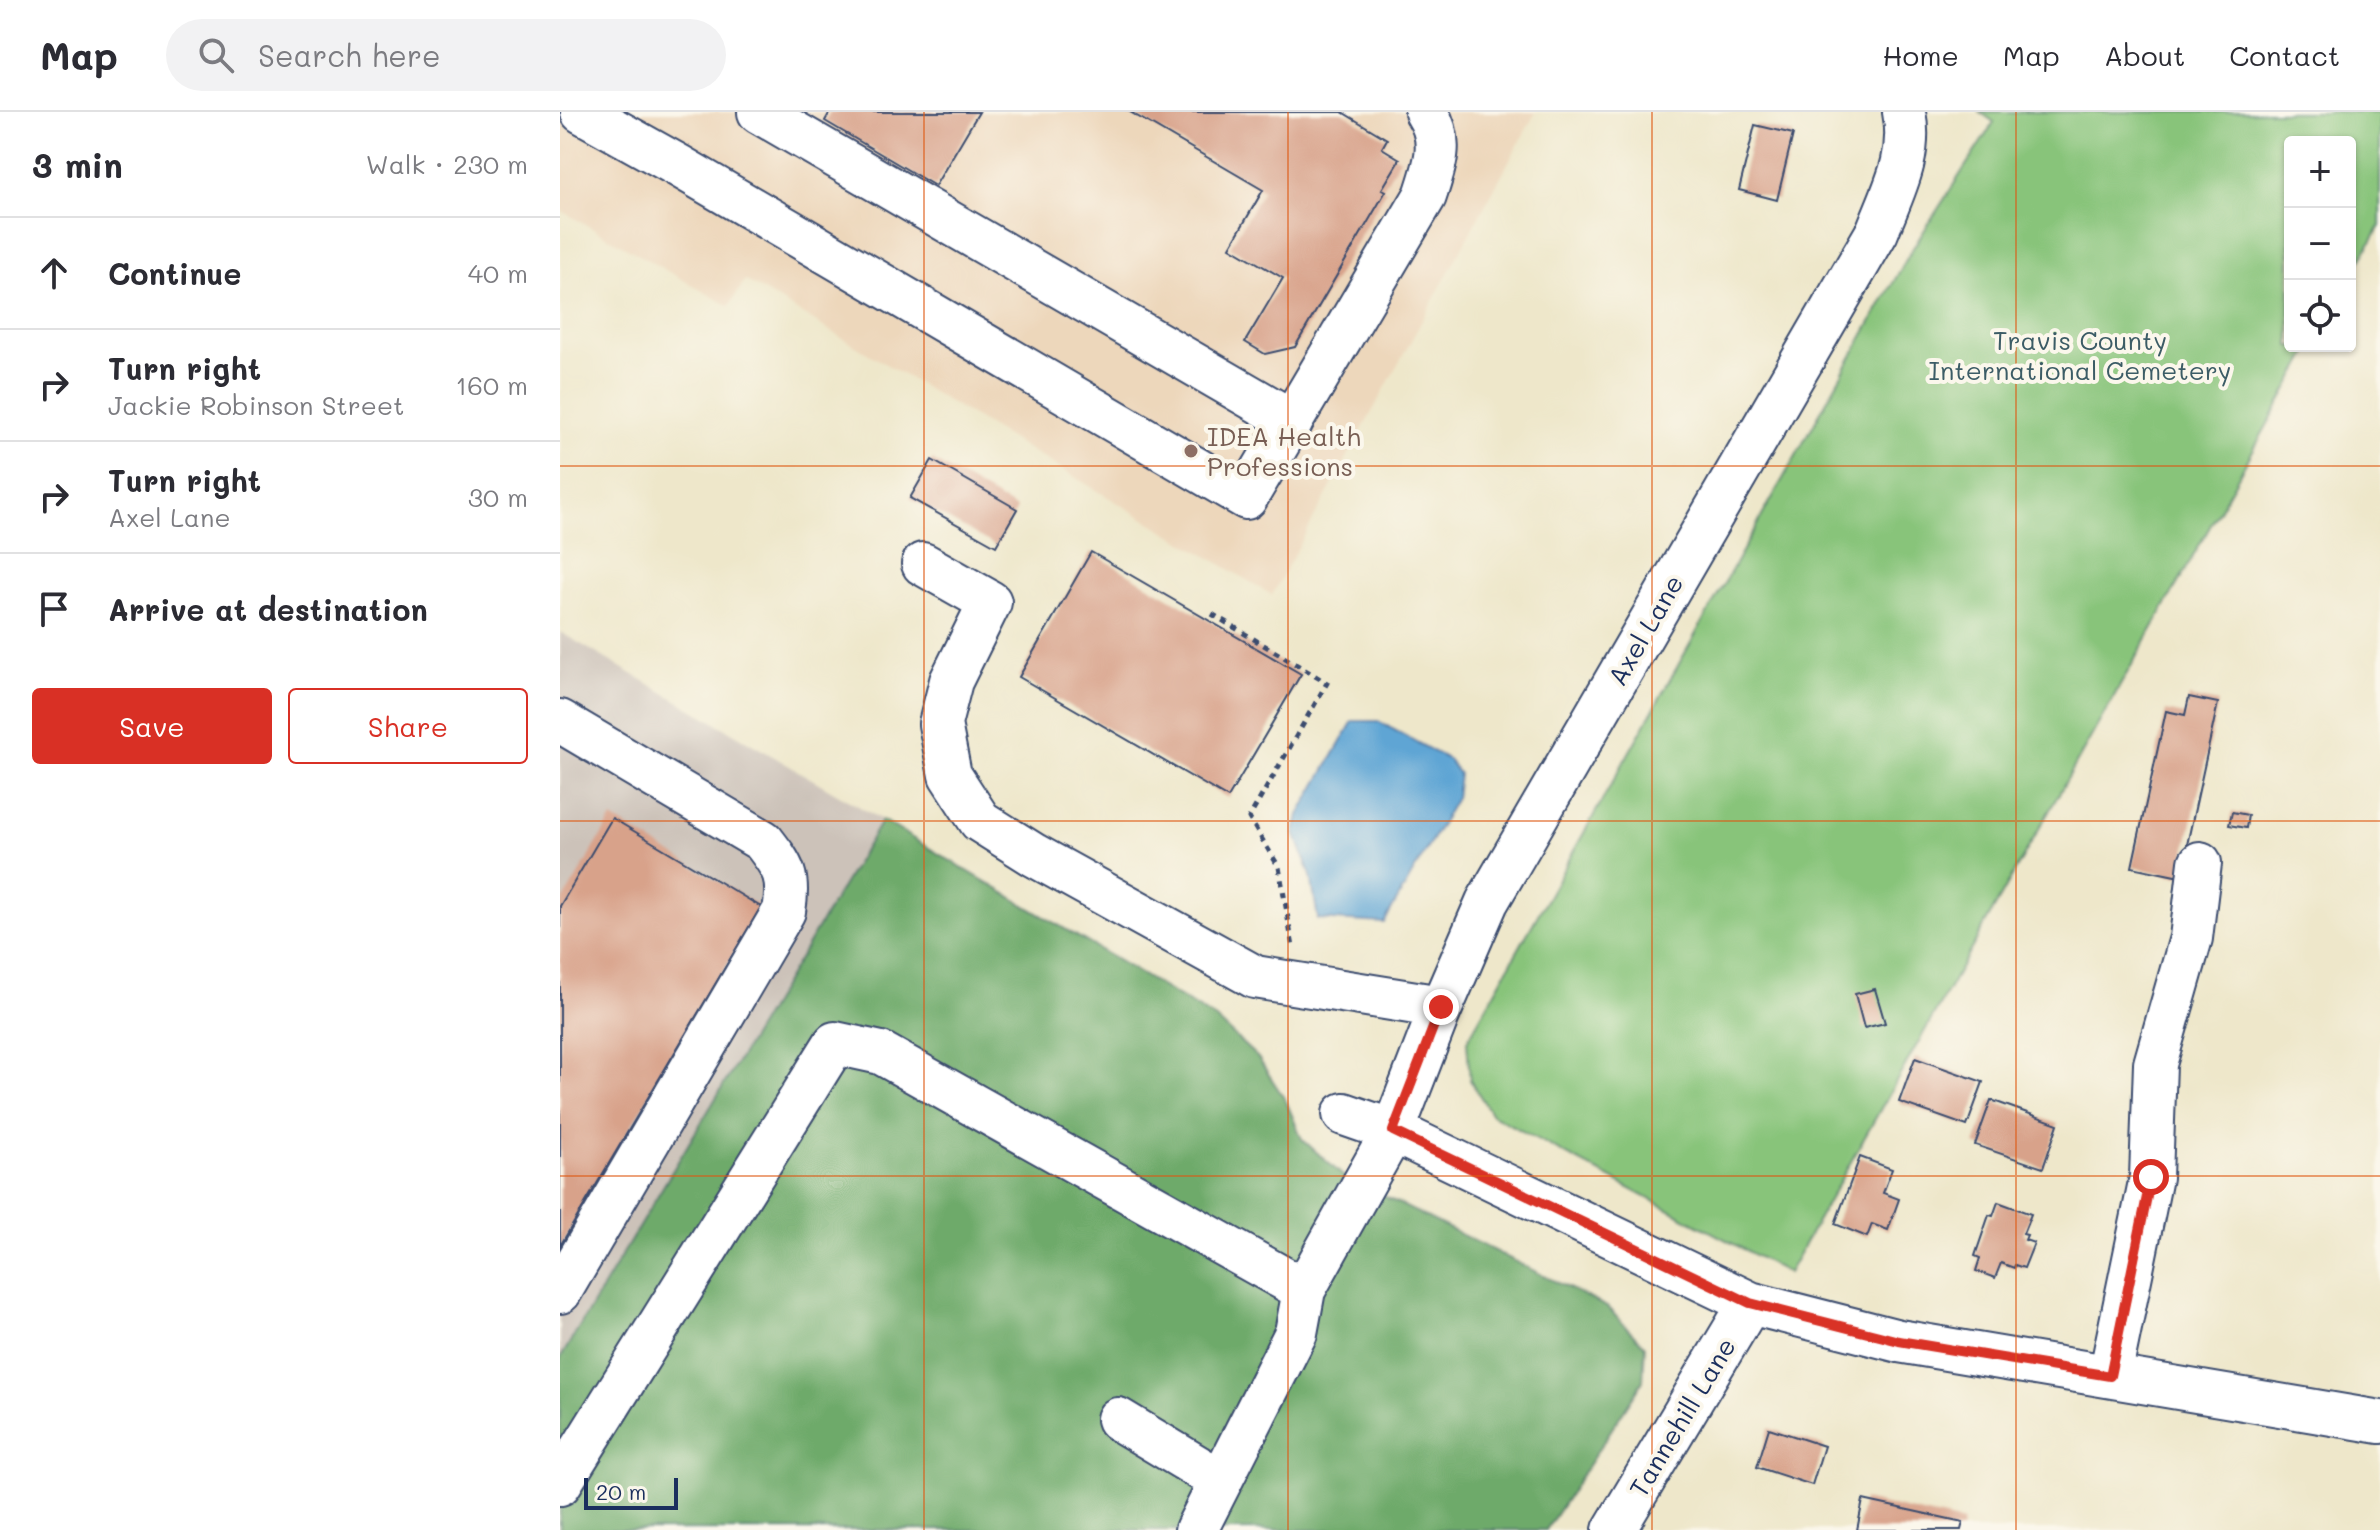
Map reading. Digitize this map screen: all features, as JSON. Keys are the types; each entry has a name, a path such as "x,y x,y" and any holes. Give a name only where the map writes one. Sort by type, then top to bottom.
{"street":[{"path":"582,112 1246,498 1425,196 1439,152 1435,125 1426,112"},
{"path":"759,112 1292,421"},
{"name":"Axel Lane","path":"1196,1530 1296,1333 1304,1290 1393,1131 1441,1007 1487,902 1877,232 1901,172 1907,124"},
{"path":"923,564 990,602 951,681 940,724 950,775 980,821 1034,855 1255,977 1441,1007"},
{"path":"560,1292 784,911 789,886 777,859 763,841 564,733"},
{"path":"2110,1376 2151,1177 2155,1064 2191,938 2200,863"},
{"path":"560,1484 835,1043 881,1053 1304,1290"},
{"path":"1344,1114 1393,1131 1750,1303 1899,1341 2380,1422"},
{"name":"Tannehill Lane","path":"1614,1530 1750,1303"},
{"path":"1118,1419 1221,1481"}],"path":[{"path":"1212,614 1327,683 1249,818 1279,867 1293,947 1297,950"}],"shaded area":[{"name":"IDEA Health Professions","path":"560,112 1536,112 1272,595 745,280 729,306 560,210"},
{"path":"560,632 882,820 560,1359"}],"green space":[{"name":"Travis County International Cemetery","path":"1980,112 2380,112 2380,226 2356,268 2356,136 2284,136 2284,352 2309,352 1788,1273 1492,1115 1470,1080 1467,1041 1911,251 1994,122"},
{"path":"882,820 1216,1019 1258,1058 1286,1101 1302,1139 1343,1176 1607,1307 1645,1346 1643,1381 1546,1530 560,1530 560,1359"}],"water":[{"path":"1353,721 1378,721 1449,760 1459,774 1456,798 1384,923 1318,919 1311,876 1295,833 1299,815"}],"building":[{"path":"830,112 979,112 935,186 825,121"},
{"path":"1130,112 1342,112 1387,139 1382,148 1400,159 1382,189 1386,191 1295,347 1265,354 1245,342 1283,278 1230,247 1263,190"},
{"path":"1755,125 1793,134 1777,200 1739,190"},
{"path":"932,460 1017,509 996,546 910,498"},
{"path":"1091,552 1301,674 1228,798 1019,677"},
{"path":"2189,697 2218,703 2180,877 2132,867 2166,711 2185,715"},
{"path":"2232,812 2248,815 2246,828 2229,825"},
{"path":"612,818 761,907 560,1246 560,906"},
{"path":"1875,989 1885,1023 1864,1028 1855,994"},
{"path":"1915,1058 1983,1082 1967,1126 1899,1102"},
{"path":"1991,1100 2058,1124 2043,1168 1975,1145"},
{"path":"1860,1157 1892,1169 1883,1193 1899,1199 1888,1230 1872,1224 1867,1237 1835,1224"},
{"path":"1998,1202 2031,1214 2023,1234 2027,1235 2025,1240 2034,1243 2024,1268 2001,1263 1995,1278 1976,1271 1980,1258 1975,1256 1989,1215 1993,1216"},
{"path":"1769,1428 1824,1446 1812,1485 1757,1467"},
{"path":"1863,1500 1963,1522 1961,1530 1857,1530"}],"place":[{"name":"IDEA Health Professions","path":"1191,451"}],"route":[{"path":"1441,1007 1393,1131 1750,1303 1836,1327 1899,1341 2110,1376 2151,1177"}]}
